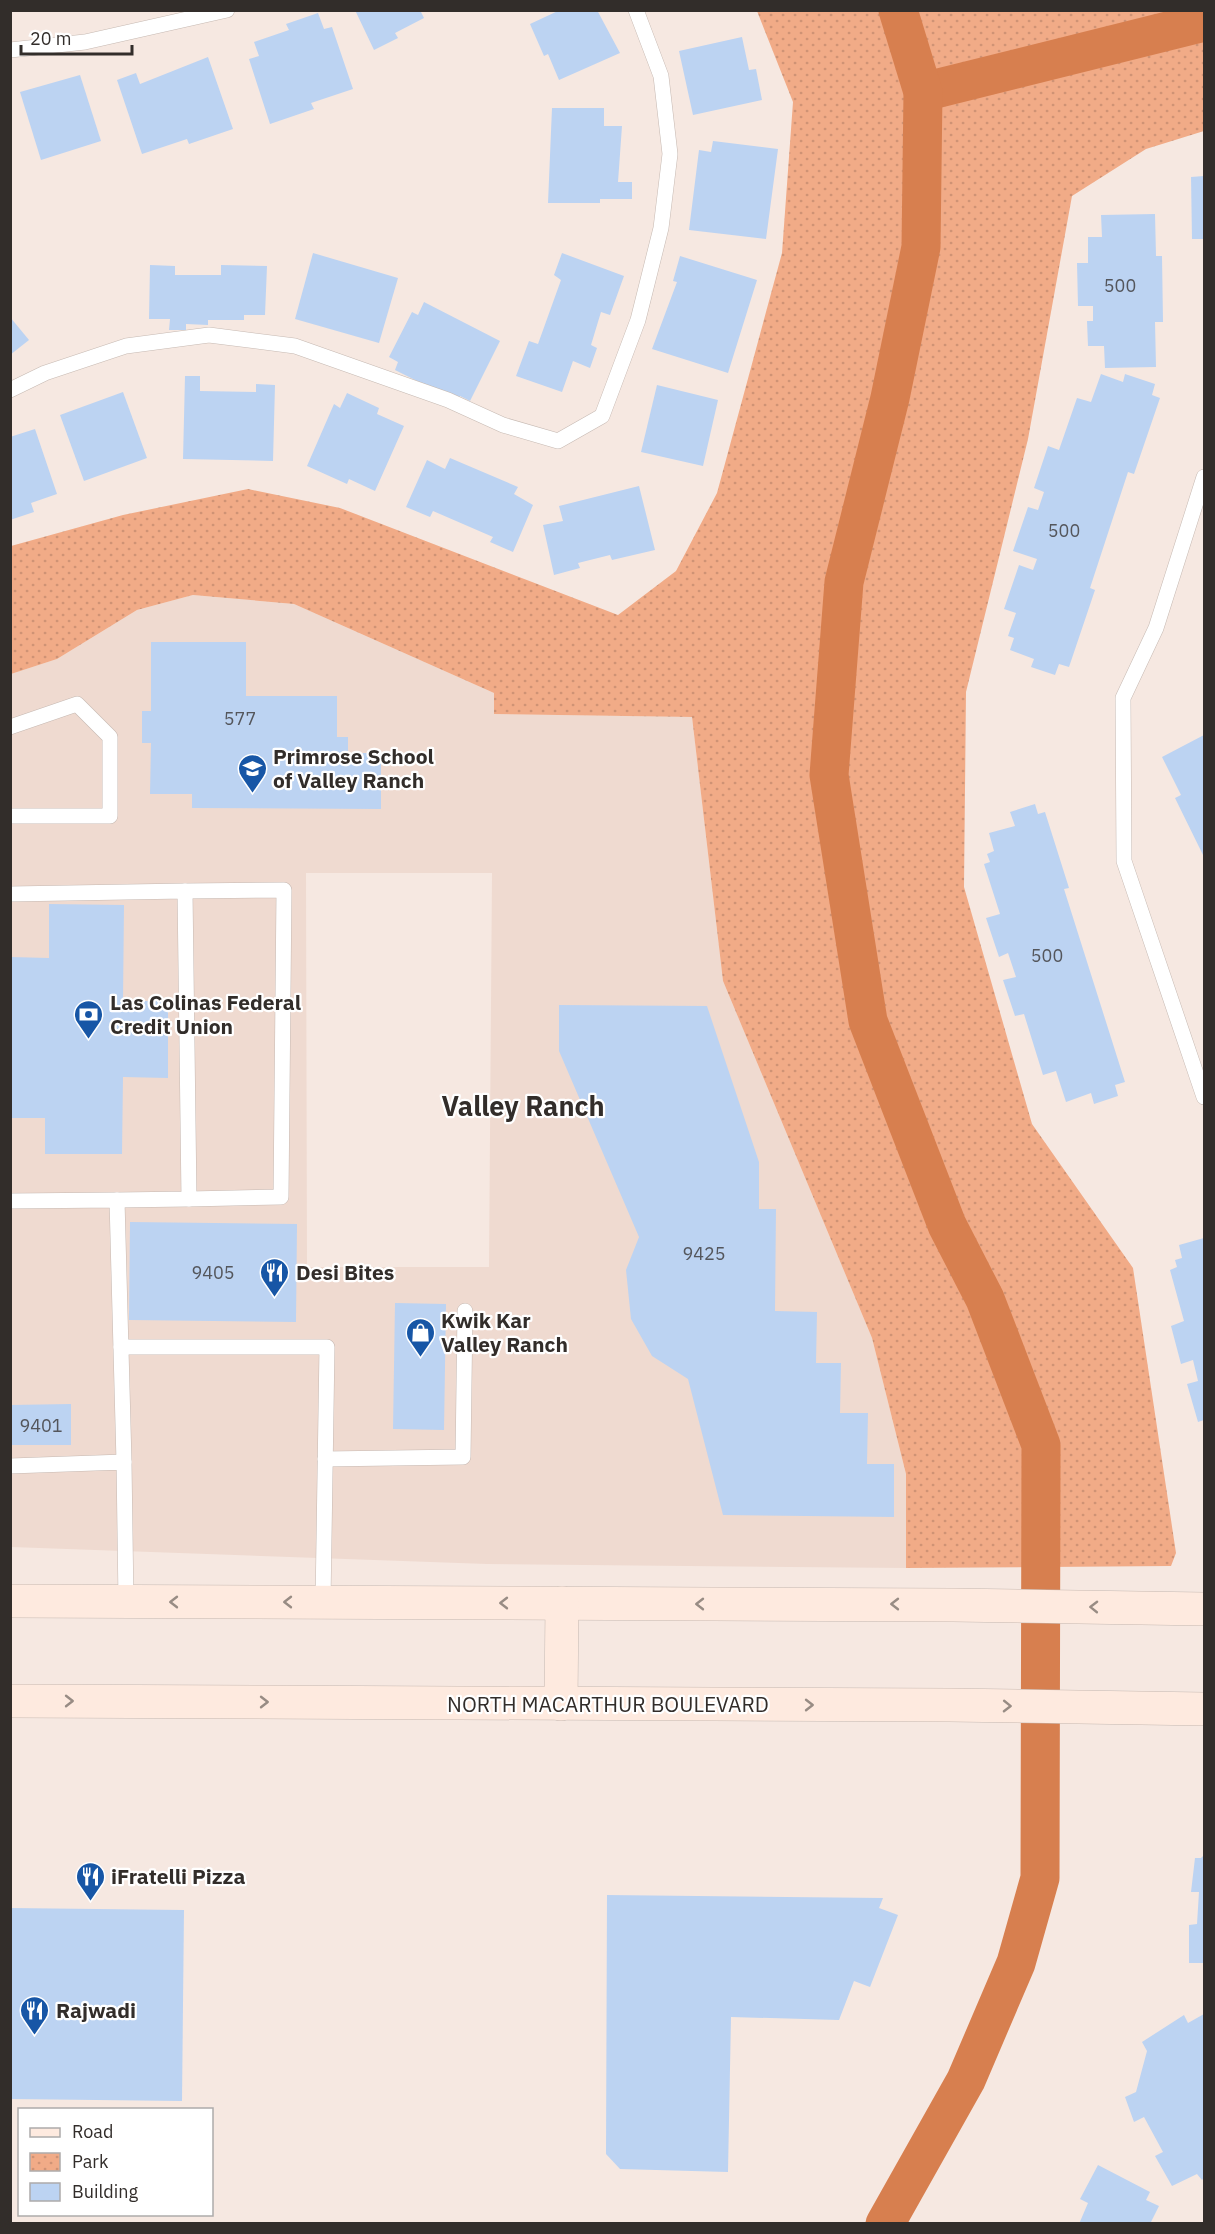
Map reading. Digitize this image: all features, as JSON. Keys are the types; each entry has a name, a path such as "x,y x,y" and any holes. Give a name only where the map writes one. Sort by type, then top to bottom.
{"main road":[{"path":"10,1601 953,1605 1204,1609"},
{"path":"561,1704 562,1603"},
{"name":"NORTH MACARTHUR BOULEVARD","path":"10,1701 949,1705 1204,1709"}],"lane":[{"path":"10,50 85,42 226,10"},
{"path":"10,390 45,373 126,346 209,335 295,346 448,400 503,425 558,441 602,416 638,320 662,228 670,154 662,76 636,10"},
{"path":"1204,477 1156,628 1123,698 1124,861 1204,1097"},
{"path":"10,727 76,704 110,737 110,816 10,816"},
{"path":"10,894 284,890 281,1197 10,1201"},
{"path":"185,891 189,1199"},
{"path":"117,1200 126,1602"},
{"path":"325,1459 463,1457 465,1311"},
{"path":"121,1347 327,1347 323,1603"},
{"path":"10,1466 124,1462"}],"shaded area":[{"path":"193,595 294,604 494,693 495,714 692,717 723,981 872,1338 906,1474 906,1568 487,1564 11,1547 11,674 57,659 137,610","holes":["306,873 492,873 489,1267 307,1267"]}],"green space":[{"path":"757,11 1204,11 1204,131 1146,149 1072,196 1028,439 966,692 964,887 1032,1124 1133,1268 1176,1553 1171,1566 906,1568 906,1474 872,1338 723,981 692,717 494,714 494,693 294,604 193,595 137,610 57,659 11,674 11,546 123,515 248,489 340,508 618,615 676,571 717,493 782,253 793,102"}],"building":[{"path":"355,10 420,10 424,18 395,33 398,38 374,50"},
{"path":"560,10 597,10 620,53 559,80 548,54 544,56 530,24"},
{"path":"318,13 324,29 332,27 353,89 311,103 314,109 270,124 249,59 259,56 254,42 289,30 286,24"},
{"path":"742,37 749,70 756,69 762,100 693,115 679,51"},
{"path":"208,57 233,129 189,144 187,139 142,154 117,80 136,73 140,84"},
{"path":"80,75 101,141 41,160 20,92"},
{"path":"552,108 604,108 604,126 622,126 618,182 632,182 632,199 600,199 600,203 548,203"},
{"path":"713,141 778,149 766,239 689,230 699,150 711,152"},
{"path":"1204,176 1204,239 1192,239 1191,177"},
{"path":"1155,214 1156,256 1162,256 1163,322 1155,322 1156,367 1105,368 1104,346 1088,346 1087,321 1093,321 1093,306 1078,306 1077,263 1088,263 1088,237 1102,237 1101,215"},
{"path":"313,253 398,278 379,343 295,319"},
{"path":"562,253 624,276 610,315 601,312 591,345 597,348 590,368 573,361 562,392 516,376 529,341 538,344 561,280 554,275"},
{"path":"680,256 757,280 728,373 652,349 677,282 673,281"},
{"path":"150,265 175,266 175,275 221,275 221,265 267,266 265,315 244,315 244,320 208,320 208,325 186,324 186,330 169,330 170,319 149,319"},
{"path":"424,302 500,341 470,401 460,396 457,401 395,370 398,362 389,357 412,312 418,315"},
{"path":"10,317 29,340 10,355"},
{"path":"1101,374 1123,382 1125,374 1155,384 1152,395 1160,398 1134,474 1128,472 1090,588 1095,590 1069,667 1059,664 1055,675 1031,667 1034,659 1010,650 1014,638 1008,636 1016,613 1004,609 1019,565 1033,570 1037,559 1013,551 1028,507 1038,510 1044,492 1034,488 1048,446 1059,450 1077,398 1091,402"},
{"path":"185,376 200,376 200,391 256,392 256,384 275,385 273,461 183,459"},
{"path":"657,385 718,400 703,466 641,452"},
{"path":"123,392 147,458 84,481 60,415"},
{"path":"347,393 379,408 377,414 404,426 375,491 349,479 347,484 307,466 334,404 340,408"},
{"path":"35,429 57,494 31,503 34,512 10,520 10,437"},
{"path":"450,458 518,487 514,494 533,505 513,552 490,542 493,537 433,511 430,517 406,507 427,460 445,469"},
{"path":"639,486 655,550 612,560 610,555 578,563 580,568 554,575 543,525 563,521 559,506"},
{"path":"151,642 246,642 246,696 337,696 337,737 348,737 348,753 381,753 381,809 192,808 192,794 150,794 151,743 142,743 142,711 151,711"},
{"path":"1204,735 1204,857 1175,798 1181,795 1162,757"},
{"path":"1035,804 1038,814 1045,812 1069,888 1064,889 1125,1082 1115,1085 1118,1096 1094,1104 1091,1093 1066,1102 1056,1071 1043,1075 1024,1014 1015,1016 1003,980 1016,977 1008,953 999,957 986,918 1000,914 984,864 990,862 987,854 994,851 989,833 1015,826 1010,812"},
{"name":"Las Colinas Federal Credit Union","path":"49,904 124,905 123,1001 168,1001 168,1078 123,1077 122,1154 45,1154 45,1118 10,1118 10,957 49,958"},
{"path":"559,1005 707,1006 759,1162 759,1209 776,1209 775,1311 817,1312 816,1363 841,1363 840,1413 868,1413 867,1464 894,1464 894,1517 723,1515 688,1379 652,1356 631,1319 626,1270 639,1237 559,1051"},
{"path":"130,1222 297,1224 296,1322 129,1320"},
{"path":"1204,1238 1204,1420 1198,1422 1187,1384 1198,1381 1193,1360 1181,1364 1171,1326 1184,1321 1170,1270 1177,1267 1175,1260 1182,1258 1179,1245"},
{"name":"Kwik Kar Valley Ranch","path":"395,1303 446,1304 444,1430 393,1429"},
{"path":"71,1404 71,1445 10,1445 10,1405"},
{"path":"1204,1855 1204,1963 1189,1963 1189,1925 1197,1924 1199,1892 1191,1892 1195,1858 1201,1858"},
{"path":"607,1895 883,1898 879,1908 898,1915 870,1987 854,1981 839,2020 731,2017 728,2172 620,2169 606,2154"},
{"path":"10,1908 184,1910 182,2101 10,2099"},
{"path":"1204,2014 1204,2178 1202,2180 1197,2174 1172,2186 1155,2156 1163,2152 1144,2117 1134,2122 1125,2097 1136,2092 1147,2051 1142,2042 1184,2015 1188,2023"},
{"path":"1098,2165 1150,2192 1146,2200 1159,2206 1150,2224 1079,2224 1088,2203 1080,2199"}],"waterway":[{"path":"885,2224 966,2080 1016,1963 1040,1878 1041,1445 985,1299 947,1225 868,1021 829,775 844,582 890,398 921,247 923,92 898,10"},
{"path":"923,92 1204,22"}],"place":[{"name":"Primrose School of Valley Ranch","path":"252,794"},
{"name":"Las Colinas Federal Credit Union","path":"89,1040"},
{"name":"Desi Bites","path":"275,1298"},
{"name":"Kwik Kar Valley Ranch","path":"420,1358"},
{"name":"iFratelli Pizza","path":"90,1902"},
{"name":"Rajwadi","path":"35,2036"}],"district":[{"name":"Valley Ranch","path":"523,1105"}]}
